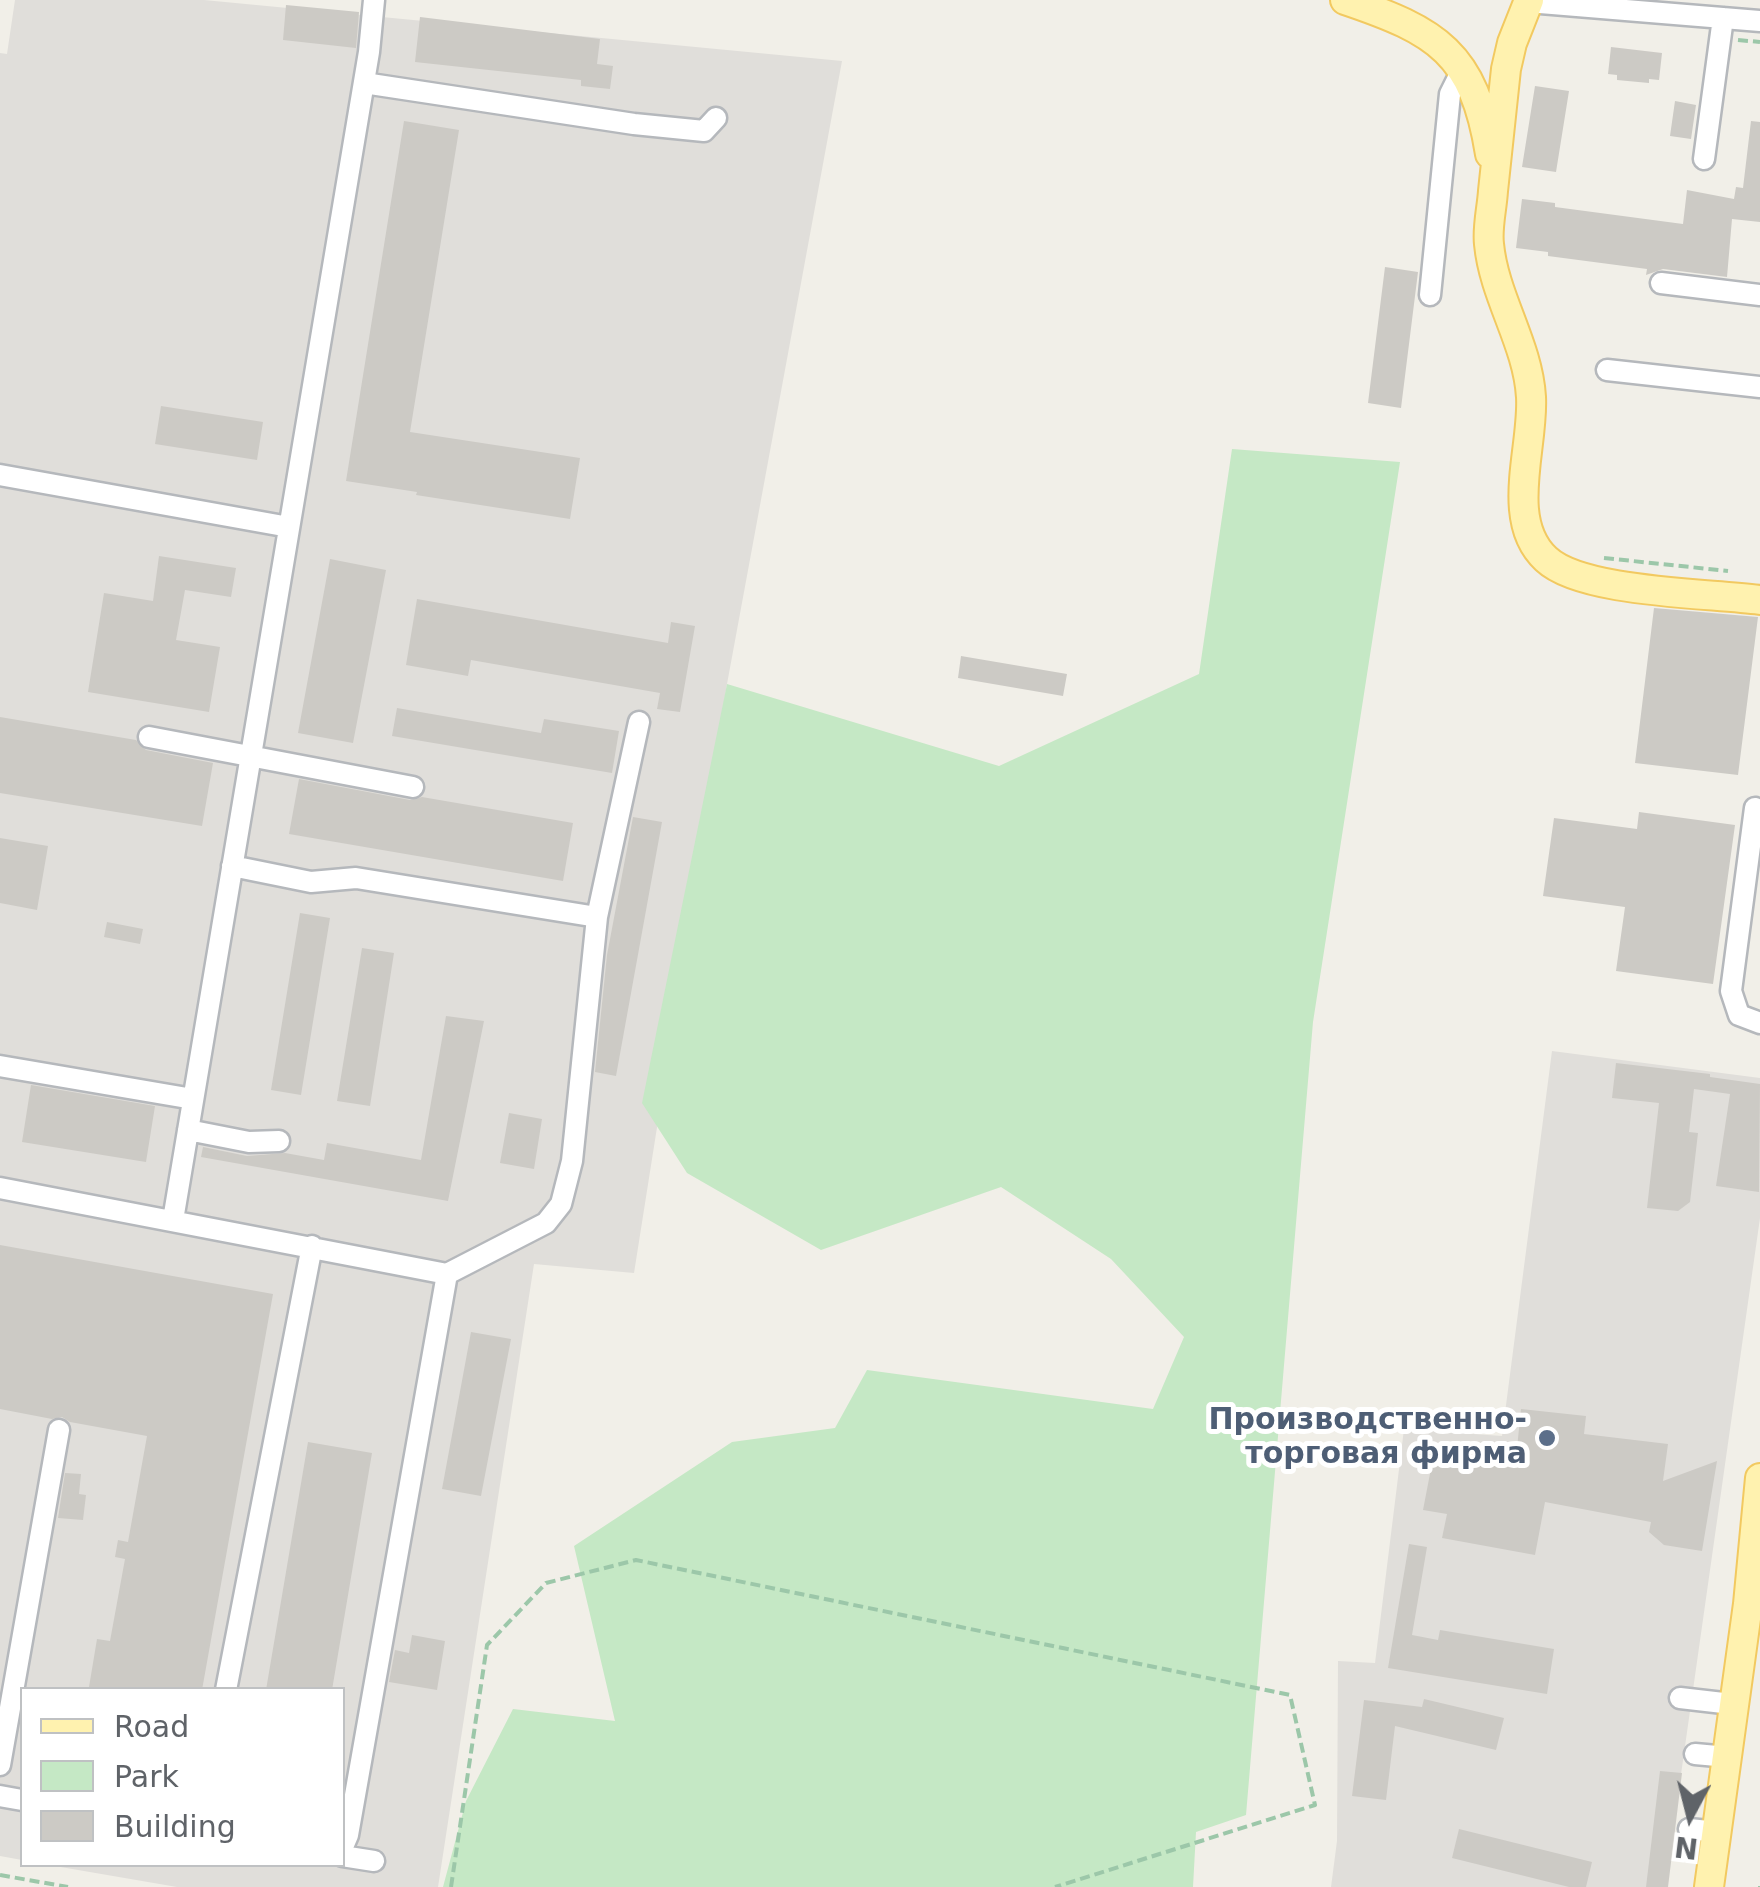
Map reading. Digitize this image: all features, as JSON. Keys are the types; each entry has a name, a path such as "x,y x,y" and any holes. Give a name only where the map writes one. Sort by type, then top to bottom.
{"main road":[{"path":"1345,0 1410,24 1454,55 1476,94 1494,180"},
{"path":"1520,1 1506,70 1488,241 1496,280 1527,369 1531,398 1526,528 1534,546 1548,561 1571,574 1601,582 1760,600"},
{"path":"1709,1887 1703,1830 1728,1758 1742,1692 1760,1478"}],"lane":[{"path":"172,1220 364,83 374,0"},
{"path":"1520,1 1760,21"},
{"path":"1704,159 1723,18"},
{"path":"1430,295 1450,94 1463,68"},
{"path":"364,83 686,130 704,131 716,118"},
{"path":"1662,283 1760,296"},
{"path":"1607,370 1760,387"},
{"path":"0,475 289,527"},
{"path":"0,1188 447,1274 546,1223 561,1204 572,1161 597,917 639,722"},
{"path":"149,737 414,787"},
{"path":"1755,808 1731,991 1740,1016 1760,1023"},
{"path":"232,866 311,882 356,878 597,917"},
{"path":"0,1066 193,1100"},
{"path":"188,1130 249,1142 279,1141"},
{"path":"227,1687 312,1246"},
{"path":"345,1844 447,1274"},
{"path":"0,1765 59,1430"},
{"path":"1680,1698 1742,1692"},
{"path":"1695,1754 1728,1758"},
{"path":"345,1853 374,1861"}],"path":[{"path":"1591,556 1728,571"},
{"path":"451,1887 487,1645 546,1582 636,1560 1290,1696 1315,1805 1055,1887"},
{"path":"0,1874 68,1887"}],"shaded area":[{"path":"15,0 204,0 842,61 727,684 634,1273 534,1264 438,1887 177,1887 61,1867 345,1867 345,1687 20,1687 20,1860 0,1856 0,53 7,54"},
{"path":"1552,1051 1760,1078 1760,1218 1665,1887 1331,1887 1337,1841 1338,1661 1375,1663 1404,1429 1502,1436"}],"green space":[{"path":"1232,449 1400,462 1313,1022 1246,1815 1196,1832 1193,1887 443,1887 466,1801 513,1709 615,1721 574,1546 732,1442 835,1428 867,1370 1153,1409 1184,1337 1111,1259 1001,1187 821,1250 687,1173 642,1103 727,684 999,766 1199,674"}],"building":[{"path":"286,5 359,12 356,48 283,40"},
{"path":"420,17 600,39 597,64 613,66 610,89 581,86 581,80 415,62"},
{"path":"1611,47 1662,53 1659,80 1617,80 1617,75 1608,74"},
{"path":"1535,86 1569,91 1556,172 1522,167"},
{"path":"1675,101 1696,105 1691,139 1670,136"},
{"path":"404,121 459,130 410,432 580,458 570,519 346,481"},
{"path":"1751,121 1760,122 1760,222 1732,219 1727,277 1663,269 1646,275 1647,269 1516,248 1522,199 1683,224 1687,190 1734,199 1736,187 1743,188"},
{"path":"1385,267 1418,272 1401,408 1368,403"},
{"path":"161,406 263,422 257,460 155,444"},
{"path":"159,556 236,568 231,597 185,590 176,640 220,647 209,712 88,692 104,593 153,601"},
{"path":"330,559 386,570 353,743 298,733"},
{"path":"417,599 668,643 671,622 695,626 680,712 657,709 660,693 471,660 468,676 406,665"},
{"path":"1654,608 1758,617 1738,775 1635,763"},
{"path":"961,656 1067,674 1063,696 958,678"},
{"path":"397,708 541,733 544,719 619,731 612,773 392,736"},
{"path":"0,717 136,740 146,750 213,763 202,826 0,793"},
{"path":"299,779 410,800 422,797 573,823 563,881 289,834"},
{"path":"1639,812 1735,825 1713,984 1616,971 1625,907 1543,896 1554,818 1637,829"},
{"path":"633,817 662,822 616,1076 595,1072 607,955"},
{"path":"0,838 48,846 37,910 0,903"},
{"path":"300,913 330,918 301,1095 271,1090"},
{"path":"107,922 143,929 140,944 104,937"},
{"path":"362,948 394,953 370,1106 337,1101"},
{"path":"446,1016 484,1021 448,1201 201,1157 203,1147 247,1156 285,1153 324,1160 327,1143 421,1160"},
{"path":"1616,1063 1760,1084 1759,1192 1716,1186 1730,1094 1694,1089 1689,1132 1698,1133 1690,1202 1678,1211 1647,1208 1659,1103 1612,1098"},
{"path":"31,1085 155,1106 146,1162 22,1142"},
{"path":"509,1113 542,1119 534,1169 500,1163"},
{"path":"0,1245 273,1294 203,1687 89,1687 97,1639 110,1641 125,1559 115,1557 118,1540 128,1542 147,1436 70,1422 62,1417 52,1419 0,1409"},
{"path":"471,1332 511,1339 481,1496 442,1489"},
{"path":"1521,1409 1586,1416 1584,1434 1668,1444 1663,1481 1717,1461 1702,1551 1664,1545 1649,1532 1651,1522 1545,1502 1535,1555 1442,1538 1447,1514 1423,1510 1434,1453 1515,1468"},
{"path":"308,1442 372,1453 333,1687 267,1687"},
{"path":"65,1473 81,1474 79,1494 86,1495 83,1520 58,1518"},
{"path":"1409,1544 1427,1547 1412,1635 1438,1640 1440,1630 1554,1649 1547,1694 1388,1668"},
{"path":"412,1635 445,1641 437,1690 389,1682 395,1650 409,1653"},
{"path":"1424,1699 1504,1718 1496,1750 1395,1726 1386,1800 1352,1796 1364,1700 1422,1707"},
{"path":"1660,1771 1682,1773 1668,1887 1646,1887"},
{"path":"1459,1829 1592,1862 1586,1887 1569,1887 1452,1858"}],"place":[{"name":"Производственно- торговая фирма","path":"1547,1438"}]}
